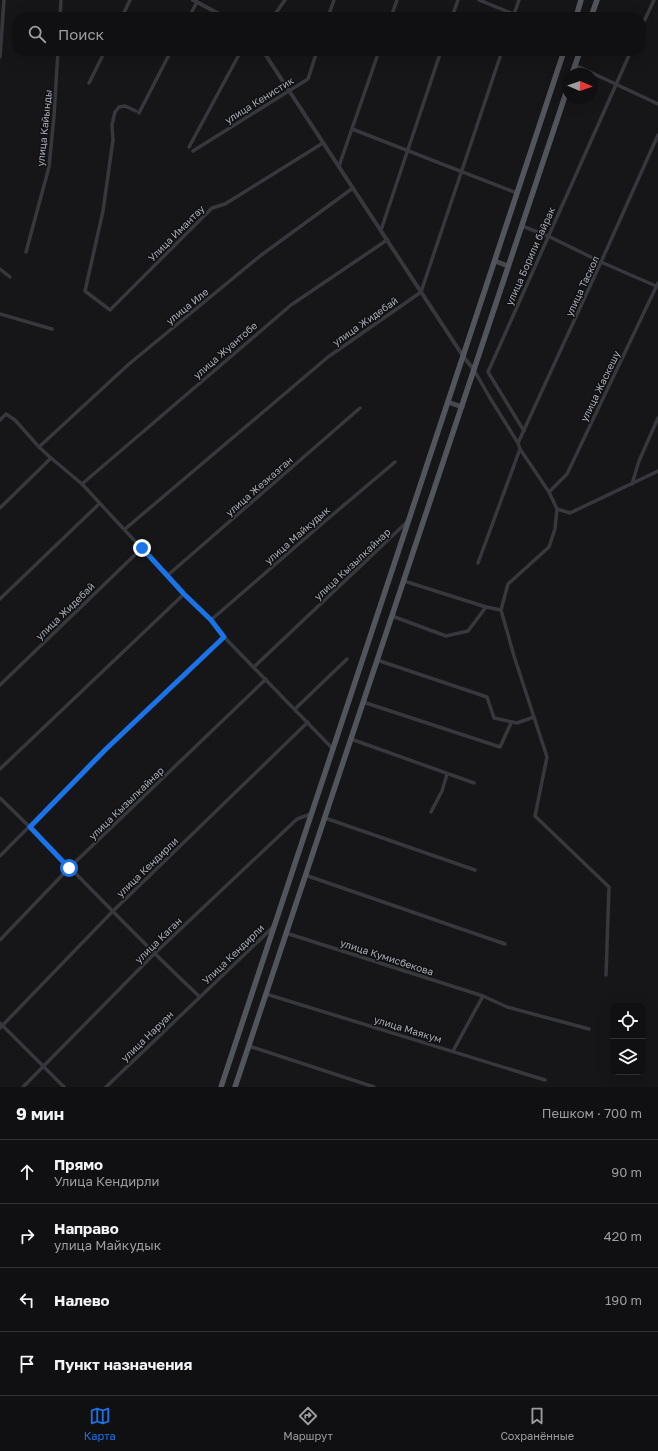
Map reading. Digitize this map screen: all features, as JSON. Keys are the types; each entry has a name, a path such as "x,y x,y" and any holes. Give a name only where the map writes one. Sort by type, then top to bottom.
{"main road":[{"path":"577,12 581,0"},
{"path":"593,12 597,0"},
{"path":"220,1087 562,56"},
{"path":"575,66 578,56"},
{"path":"235,1087 562,104"},
{"path":"495,261 508,266"},
{"path":"448,402 462,407"}],"street":[{"path":"0,57 4,0"},
{"path":"60,12 61,0"},
{"path":"124,12 130,0"},
{"path":"277,12 285,0"},
{"path":"330,12 334,0"},
{"path":"393,12 397,0"},
{"path":"454,12 458,0"},
{"path":"479,0 505,12"},
{"path":"515,12 519,0"},
{"path":"646,17 654,0"},
{"path":"191,12 195,1 216,12"},
{"name":"улица Кайынды","path":"26,252 49,167 58,56"},
{"path":"88,83 102,56"},
{"name":"Улица Имантау","path":"168,56 138,112 125,106 119,107 115,112 112,125 113,140 103,211 85,291 110,310 212,208 225,204 322,142"},
{"path":"189,147 238,56"},
{"path":"266,56 463,356 474,370 518,443 520,449 549,492 557,508 555,529 549,547 508,584 502,610 514,656 547,757 535,816 609,887 606,975"},
{"name":"улица Кенистик","path":"193,151 308,79 315,56"},
{"path":"339,166 377,56"},
{"path":"381,230 439,56"},
{"path":"421,292 460,172 500,56"},
{"name":"улица Борили байрак","path":"524,431 488,372 629,56"},
{"path":"575,66 658,104"},
{"path":"352,129 407,152 517,193"},
{"name":"улица Таскол","path":"518,443 602,262 658,135"},
{"name":"улица Иле","path":"39,447 129,364 260,256 353,188"},
{"path":"522,226 548,236 602,262 657,284"},
{"name":"улица Жуантобе","path":"82,484 291,304 387,240"},
{"path":"0,269 10,277"},
{"name":"улица Жаскешу","path":"549,492 566,474 657,284"},
{"name":"улица Жидебай","path":"125,529 328,357 421,292"},
{"path":"0,314 52,328"},
{"name":"улица Жезказган","path":"168,576 360,408"},
{"path":"0,420 6,414 15,420 39,447 82,484 184,594 211,620 224,637 333,748"},
{"path":"632,484 638,461 658,418"},
{"path":"478,563 520,449"},
{"path":"0,508 51,458"},
{"name":"улица Майкудык","path":"211,620 395,462"},
{"path":"557,508 570,513 658,471"},
{"path":"0,599 99,504"},
{"name":"улица Кызылкайнар","path":"254,667 408,522"},
{"name":"улица Жидебай","path":"0,685 142,548"},
{"path":"404,581 486,607 502,610"},
{"path":"0,769 184,594"},
{"path":"392,616 446,636 468,631 486,607"},
{"path":"0,856 105,750 224,637"},
{"path":"295,709 347,659"},
{"path":"377,660 487,697 494,718 517,724 534,717"},
{"name":"улица Кызылкайнар","path":"0,940 69,868 266,679"},
{"path":"363,702 500,747 511,723"},
{"name":"улица Кендирли","path":"1,1025 112,912 308,722"},
{"path":"351,739 474,783"},
{"path":"431,812 442,791 447,774"},
{"name":"Улица Кендирли","path":"0,798 112,912 200,998 273,927"},
{"name":"улица Каган","path":"23,1087 154,954 297,819 311,814"},
{"path":"325,818 476,870"},
{"path":"306,875 505,944"},
{"name":"улица Кумисбекова","path":"286,933 483,996 507,1007 589,1029"},
{"name":"улица Маякум","path":"266,994 545,1080"},
{"path":"453,1051 483,996"},
{"name":"улица Наруан","path":"106,1087 200,998"},
{"path":"1,1025 64,1087"},
{"path":"249,1046 374,1087"}],"route":[{"path":"69,868 30,827 105,750 224,637 211,620 184,594 142,548"}]}
